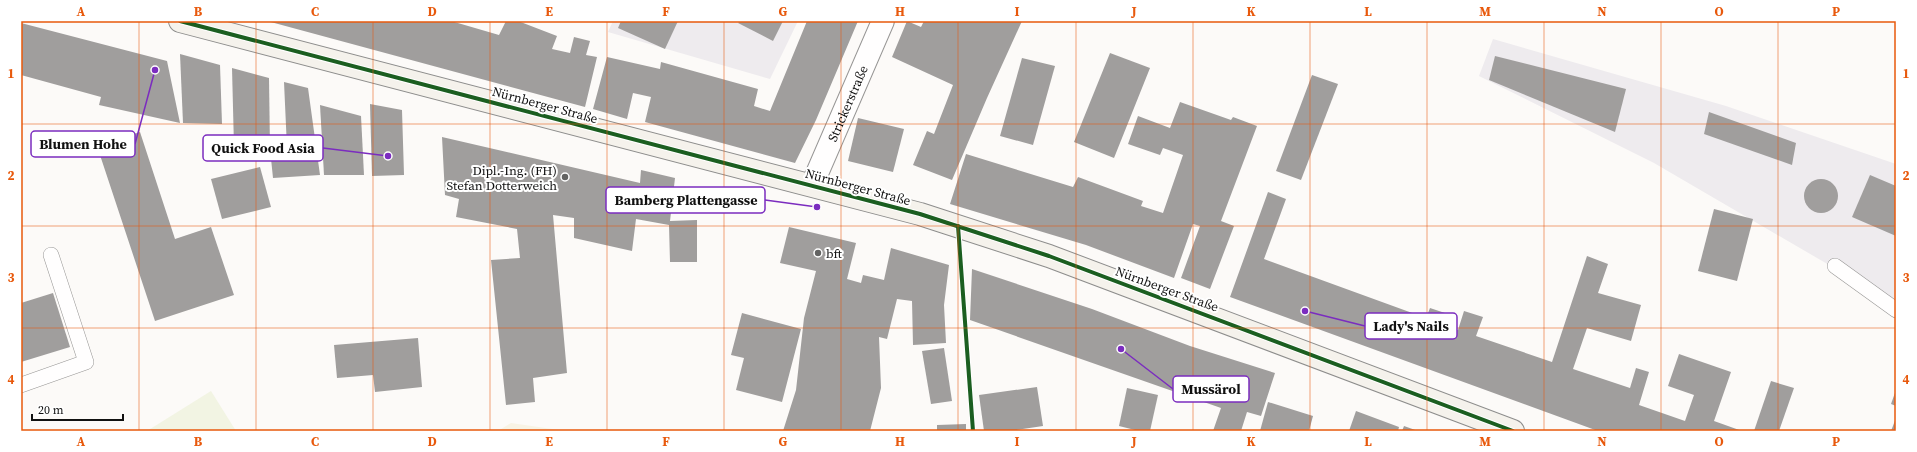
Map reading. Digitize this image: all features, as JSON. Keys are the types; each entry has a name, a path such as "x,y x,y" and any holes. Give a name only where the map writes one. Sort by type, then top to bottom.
{"street":[{"name":"Nürnberger Straße","path":"180,21 920,214 1049,256 1514,431"},
{"name":"Strickerstraße","path":"812,185 883,21"}],"lane":[{"path":"21,385 86,362 51,255"},
{"path":"1834,266 1896,310"}],"shaded area":[{"path":"613,21 798,21 770,79 608,32"},
{"path":"1493,39 1726,106 1896,164 1896,304 1654,163 1479,76"},
{"path":"511,423 566,431 498,431"}],"green space":[{"path":"211,391 236,431 147,431"}],"building":[{"path":"267,21 451,21 499,35 506,21 518,21 557,36 552,49 570,53 574,37 590,41 586,55 597,57 585,107"},
{"path":"621,21 678,21 665,49 618,28"},
{"path":"740,21 783,21 773,41 738,23"},
{"path":"807,21 858,21 816,120 795,163 645,122 651,97 633,93 627,119 593,109 607,57 660,69 661,62 758,89 754,106 770,111"},
{"path":"907,21 921,27 924,21 1022,21 952,180 913,165 927,131 934,134 953,85 892,57"},
{"path":"21,23 167,61 180,123 99,105 101,97 21,75"},
{"path":"1110,53 1150,68 1114,158 1074,142"},
{"path":"180,54 220,65 222,124 183,123"},
{"path":"1495,56 1626,89 1615,132 1489,80"},
{"path":"1022,58 1055,66 1033,145 1000,136"},
{"path":"232,68 269,78 270,149 254,150 234,147"},
{"path":"1312,75 1338,84 1301,180 1276,171"},
{"path":"284,82 308,88 320,175 273,178 270,149 287,148"},
{"path":"1180,102 1231,120 1233,117 1257,126 1221,221 1234,226 1210,289 1181,278 1200,226 1193,224 1174,278 1086,245 950,204 966,154 1073,187 1078,177 1143,201 1141,206 1163,213 1183,155 1163,148 1160,155 1128,144 1138,116 1170,128"},
{"path":"370,104 402,110 404,175 372,176"},
{"path":"320,105 361,116 364,175 324,175"},
{"path":"1709,112 1796,143 1792,165 1704,134"},
{"path":"858,118 904,129 893,172 848,161"},
{"path":"140,132 175,239 211,227 234,295 155,321 97,146"},
{"path":"442,137 640,183 641,170 675,178 670,221 697,220 697,262 670,262 669,225 636,219 632,251 574,238 574,218 553,215 567,373 533,378 535,402 506,405 491,260 520,258 517,229 456,217 459,199 445,195"},
{"path":"260,167 271,207 222,219 211,179"},
{"path":"1870,175 1896,186 1896,236 1852,217"},
{"path":"1821,179 1833,184 1838,196 1833,208 1821,213 1809,208 1804,196 1809,184"},
{"path":"1268,192 1286,199 1264,259 1426,318 1430,308 1445,313 1441,324 1458,330 1464,311 1483,317 1476,336 1552,362 1587,256 1608,264 1598,293 1641,305 1631,341 1587,328 1573,369 1630,388 1636,368 1649,372 1639,405 1685,421 1694,395 1668,386 1679,354 1731,372 1714,421 1742,431 1598,431 1230,297"},
{"path":"1714,209 1753,219 1737,281 1698,271"},
{"path":"789,227 856,243 847,279 861,283 863,275 884,280 891,248 949,265 944,305 946,343 913,345 912,301 897,299 887,339 879,337 881,388 870,431 783,431 796,390 804,318 816,271 780,263"},
{"path":"972,269 1092,309 1190,346 1275,373 1261,416 1247,412 1241,431 1213,431 1221,408 970,320"},
{"path":"53,293 70,347 21,362 21,303"},
{"path":"742,313 801,329 782,402 736,390 744,358 731,355"},
{"path":"418,338 422,387 375,392 373,375 337,378 334,345"},
{"path":"944,348 952,401 931,404 922,351"},
{"path":"1771,381 1794,388 1779,431 1754,431"},
{"path":"1037,387 1043,426 1010,431 984,431 979,395"},
{"path":"1127,388 1158,395 1150,431 1139,431 1119,426"},
{"path":"1896,390 1896,406 1891,404"},
{"path":"1268,402 1313,416 1309,431 1260,431"},
{"path":"1356,411 1399,427 1398,431 1349,431"},
{"path":"1896,418 1896,431 1891,431"},
{"path":"966,424 966,431 937,431 937,425"},
{"path":"1404,426 1418,431 1402,431"}],"cycle path":[{"path":"180,21 920,214 1049,256 1513,431"},
{"path":"958,226 973,431"}],"place":[{"name":"Blumen Hohe","path":"155,70"},
{"name":"Quick Food Asia","path":"388,156"},
{"name":"Dipl.-Ing. (FH) Stefan Dotterweich","path":"565,177"},
{"name":"Bamberg Plattengasse","path":"817,207"},
{"name":"bft","path":"818,253"},
{"name":"Lady's Nails","path":"1305,311"},
{"name":"Mussärol","path":"1121,349"}]}
